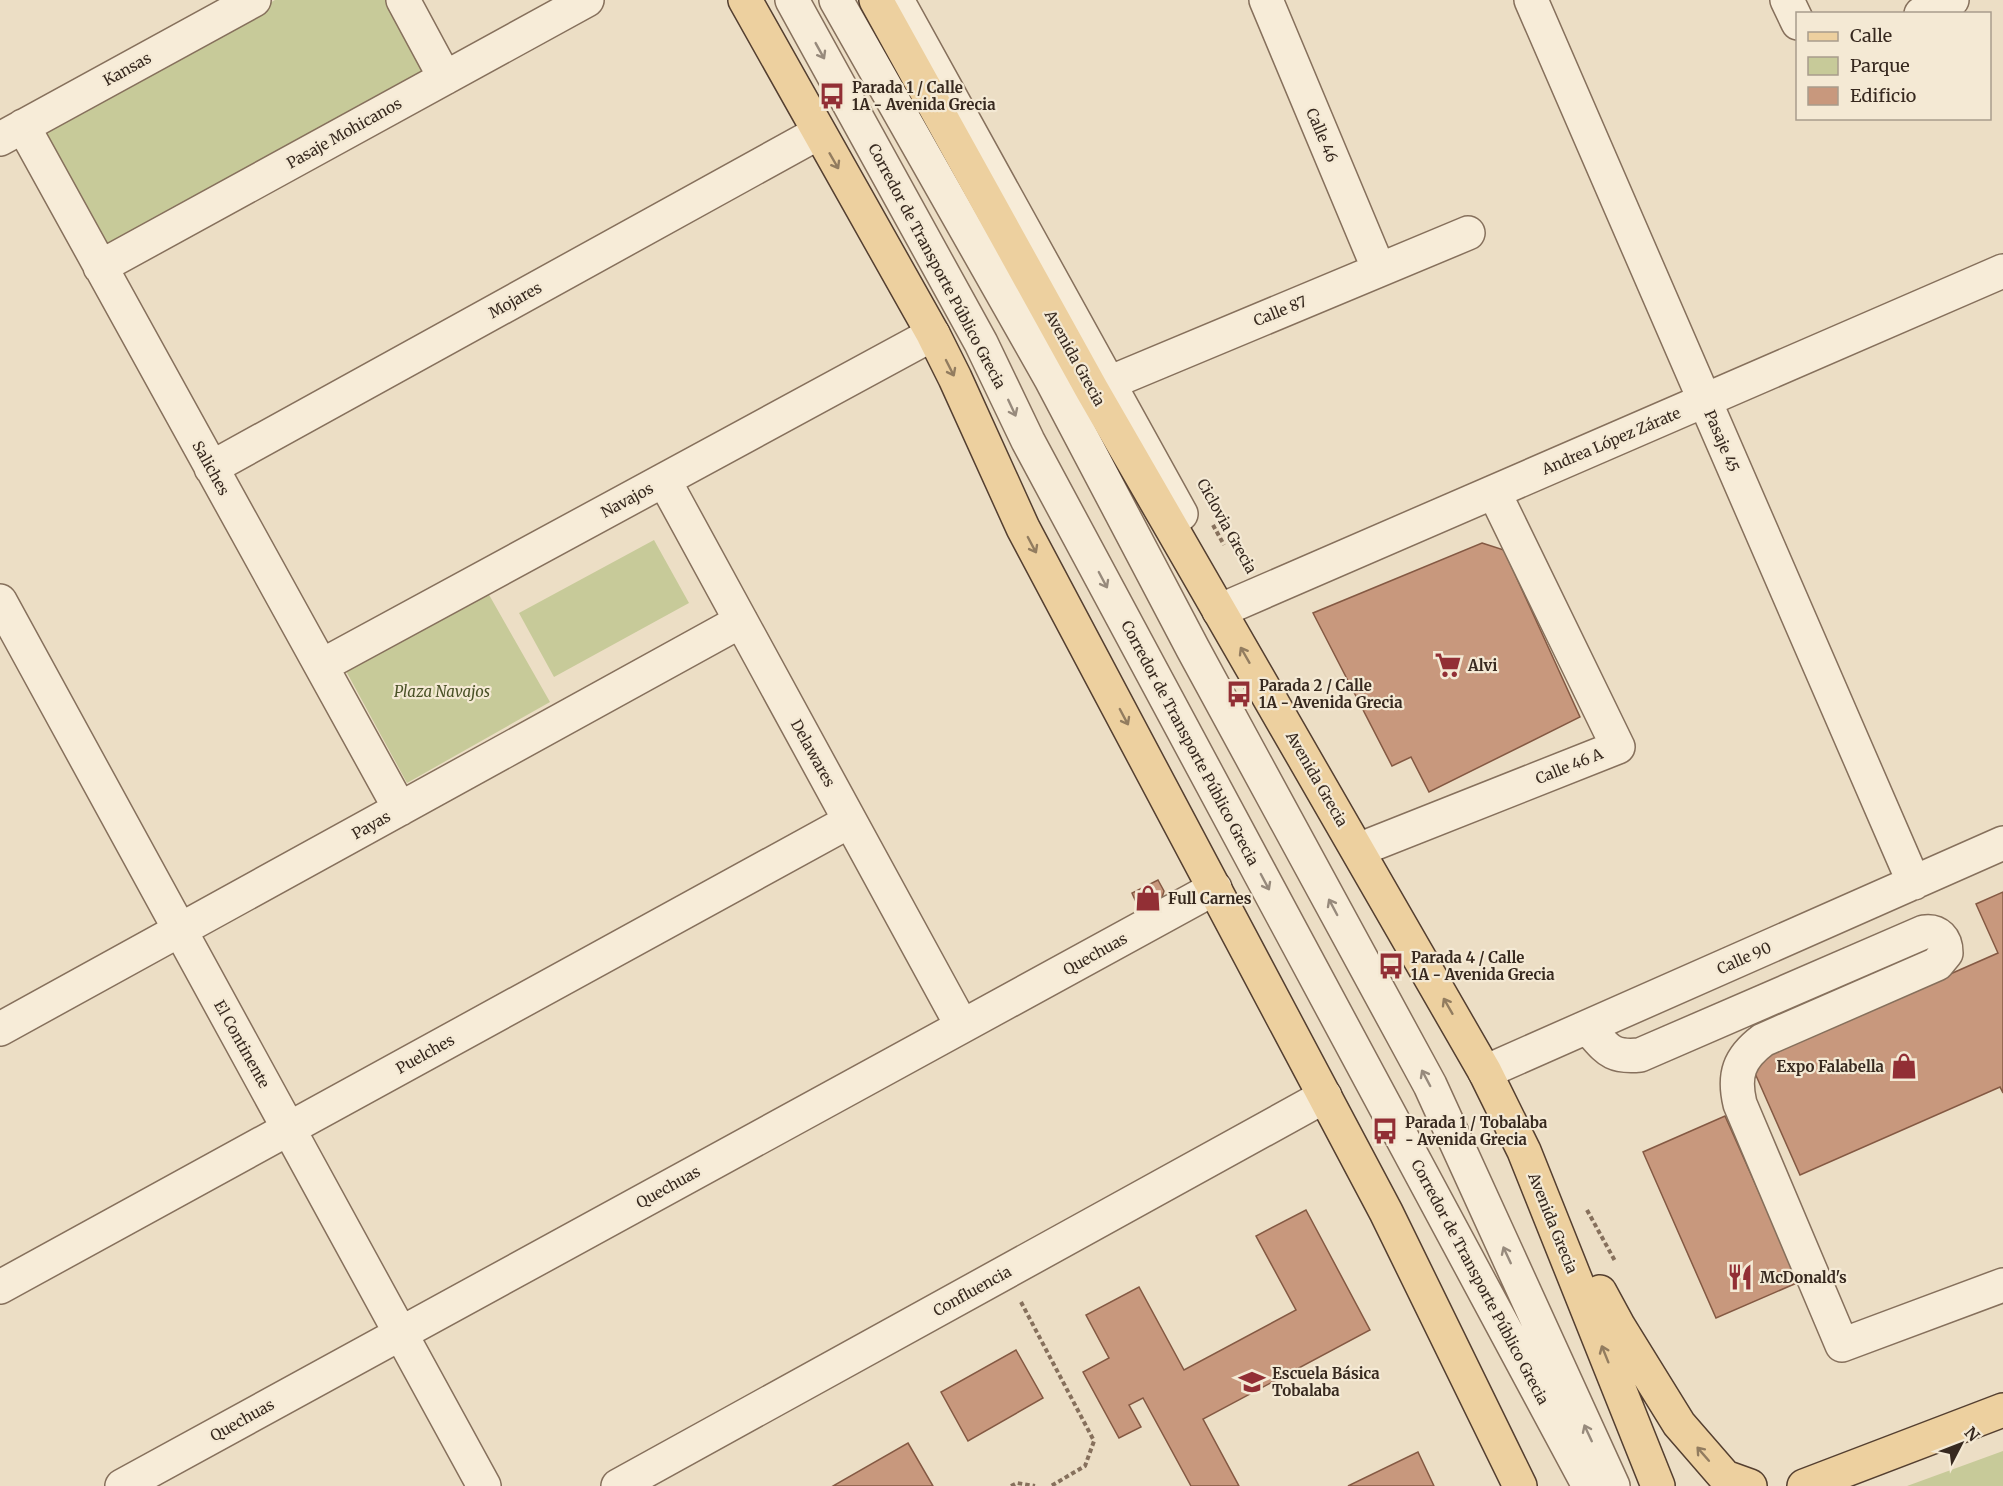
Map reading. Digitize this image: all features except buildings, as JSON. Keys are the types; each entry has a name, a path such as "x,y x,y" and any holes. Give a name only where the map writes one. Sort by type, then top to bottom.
{"main road":[{"path":"744,0 933,334 1023,528 1386,1212 1520,1486"},
{"name":"Avenida Grecia","path":"876,0 1100,386 1214,602 1485,1072 1524,1151 1658,1486"},
{"path":"1524,1151 1618,1328 1679,1424 1725,1477 1750,1486"},
{"path":"1804,1486 2003,1410"}],"street":[{"name":"Kansas","path":"11,132 254,0"},
{"path":"403,0 445,78"},
{"name":"Pasaje Mohicanos","path":"100,267 587,0"},
{"name":"Corredor de Transporte Público Grecia","path":"792,0 981,343 1034,452 1589,1486"},
{"name":"Corredor de Transporte Público Grecia","path":"836,0 1051,379 1193,649 1430,1085 1613,1486"},
{"path":"897,0 1100,386"},
{"name":"Calle 46","path":"1266,0 1379,270"},
{"name":"Pasaje 45","path":"1531,0 1914,883"},
{"path":"1787,0 1796,22"},
{"path":"1925,12 1952,0"},
{"name":"Saliches","path":"11,132 100,267 399,809"},
{"name":"Mojares","path":"211,468 818,133"},
{"name":"Calle 87","path":"1100,386 1468,233"},
{"name":"Andrea López Zárate","path":"1214,602 1494,492 2003,271"},
{"name":"Navajos","path":"321,666 933,334"},
{"name":"Delawares","path":"664,480 962,1026"},
{"name":"Calle 46 A","path":"1358,850 1618,747 1494,492"},
{"name":"El Continente","path":"0,601 484,1486"},
{"name":"Payas","path":"0,1029 741,621"},
{"name":"Puelches","path":"0,1287 850,821"},
{"name":"Calle 90","path":"1485,1072 2003,843"},
{"name":"Quechuas","path":"122,1486 1215,888"},
{"path":"1587,1027 1612,1053 1624,1057 1640,1055 1924,932 1931,931 1938,934 1944,939 1946,953 1938,964 1763,1040 1752,1048 1743,1059 1738,1072 1737,1093 1842,1346 2003,1285"},
{"name":"Confluencia","path":"618,1486 1325,1096"}],"path":[{"name":"Ciclovia Grecia","path":"1208,516 1225,546"},
{"path":"1005,1273 1094,1441 1085,1466 1051,1486"},
{"path":"1011,1486 1017,1483 1035,1486"}],"green space":[{"path":"275,0 392,0 430,69 106,250 39,131"},
{"path":"654,540 689,603 554,677 519,613"},
{"name":"Plaza Navajos","path":"488,593 550,702 407,783 346,671"},
{"path":"2003,1451 2003,1486 1907,1486"}],"place":[{"name":"Parada 1 / Calle 1A - Avenida Grecia","path":"832,96"},
{"name":"Alvi","path":"1448,665"},
{"name":"Parada 2 / Calle 1A - Avenida Grecia","path":"1239,694"},
{"name":"Full Carnes","path":"1148,898"},
{"name":"Parada 4 / Calle 1A - Avenida Grecia","path":"1391,966"},
{"name":"Expo Falabella","path":"1904,1066"},
{"name":"Parada 1 / Tobalaba - Avenida Grecia","path":"1385,1131"},
{"name":"McDonald's","path":"1740,1277"},
{"name":"Escuela Básica Tobalaba","path":"1252,1382"}]}
